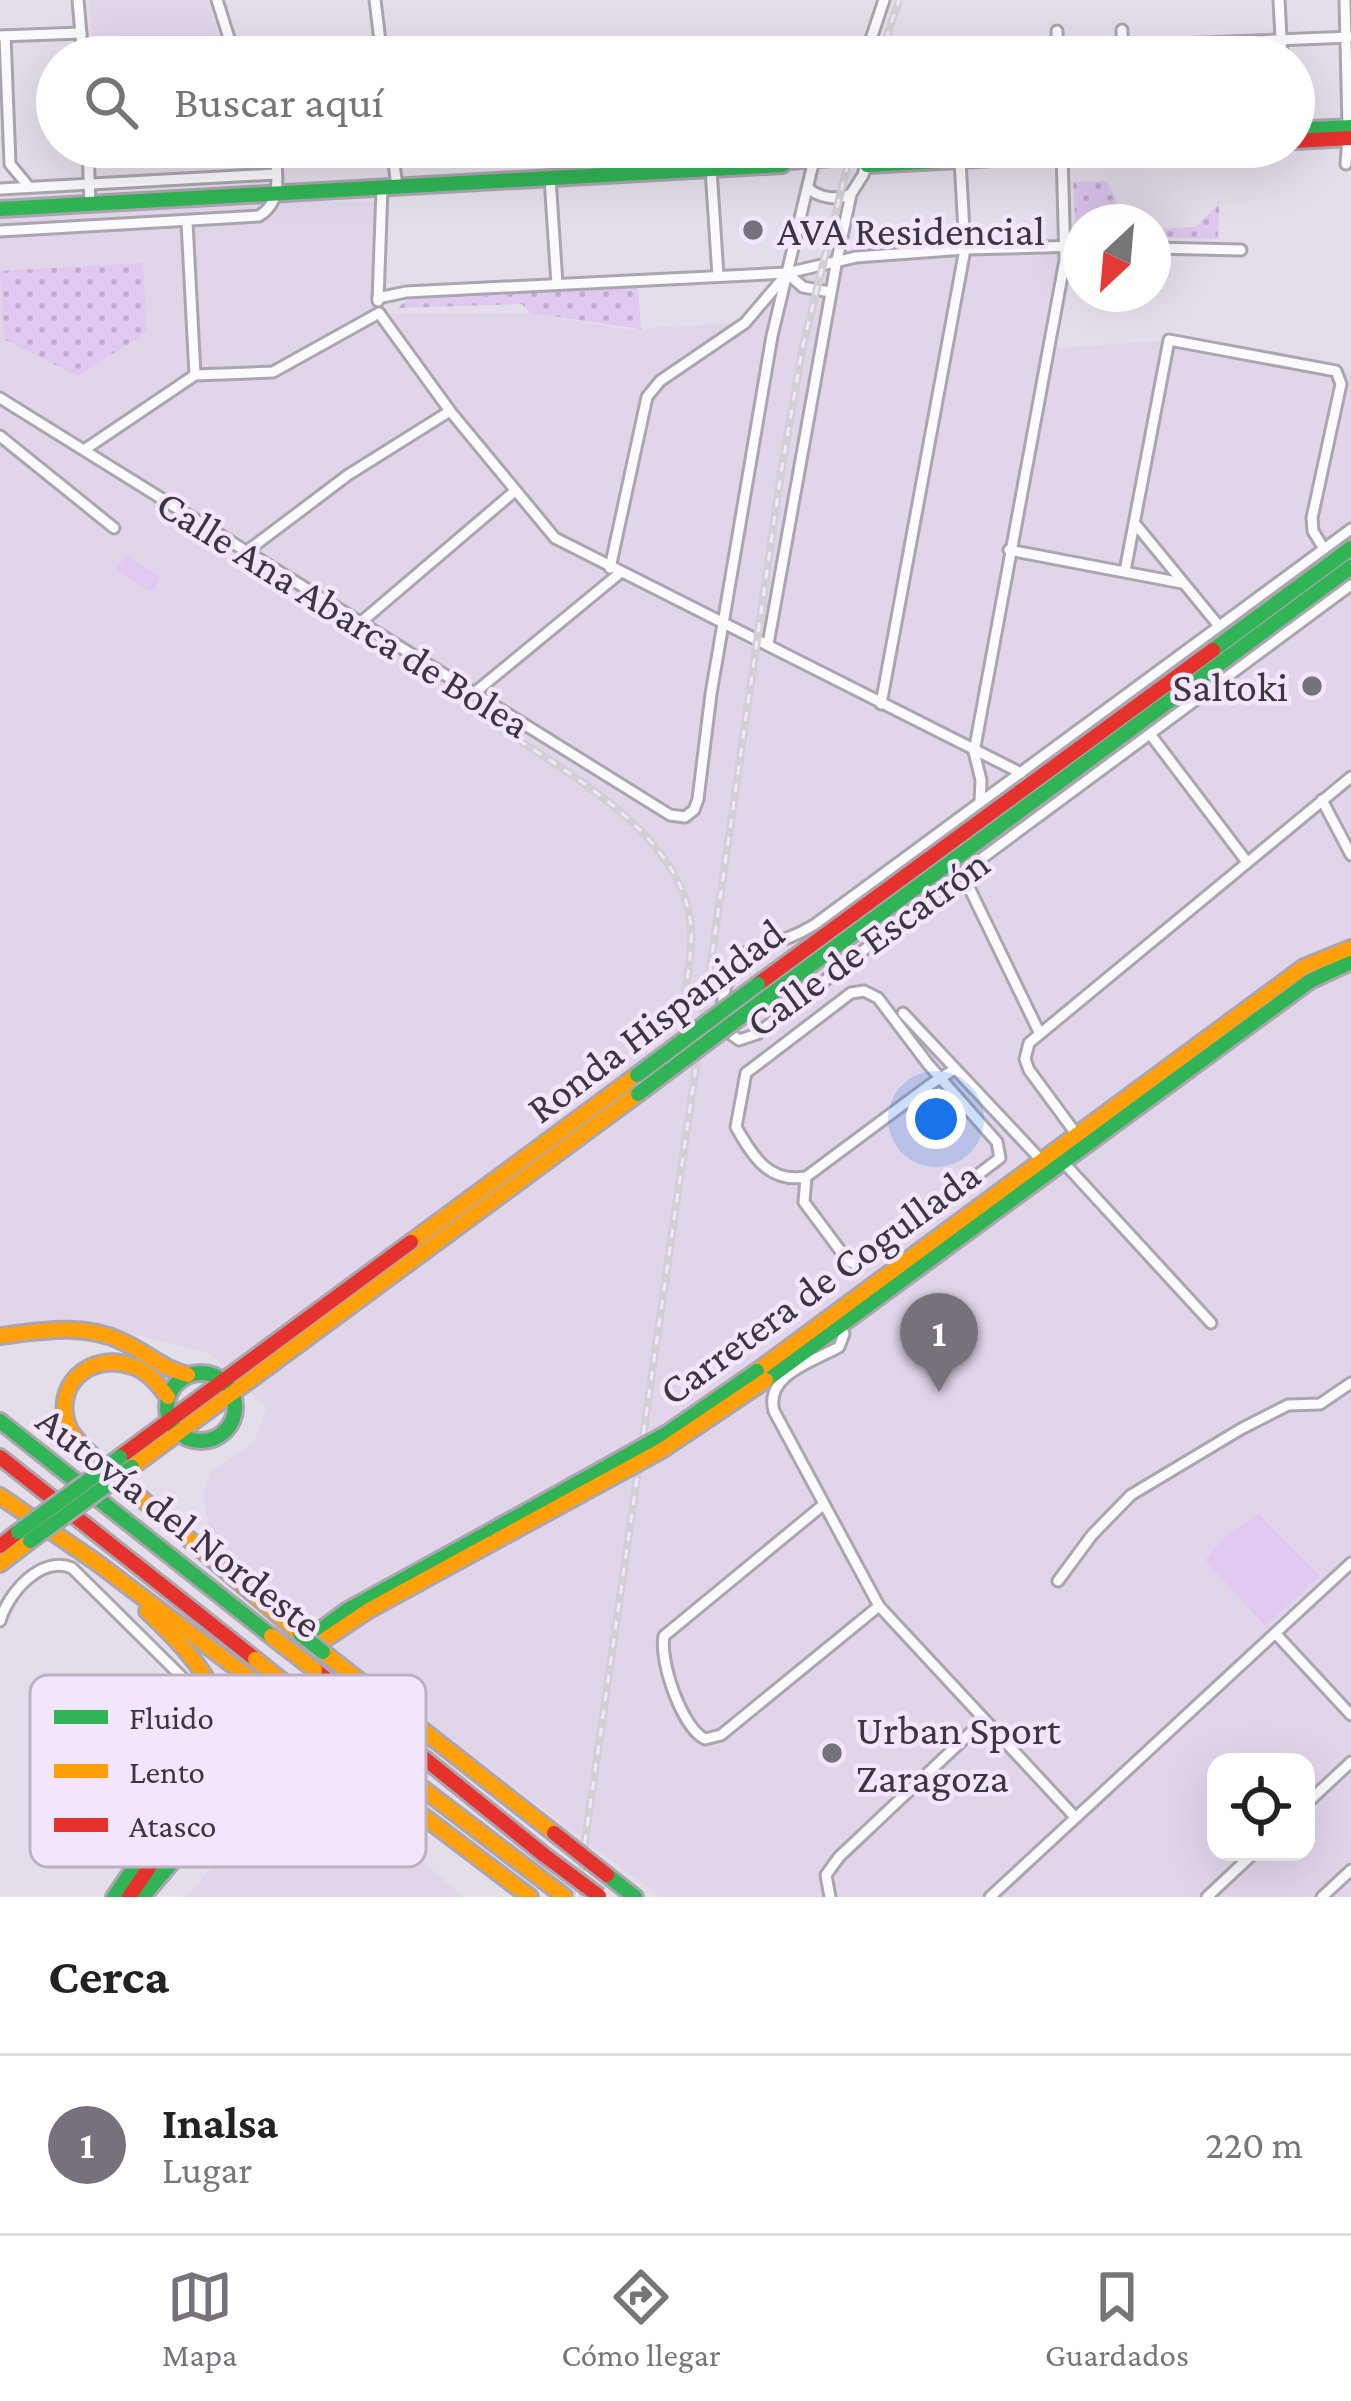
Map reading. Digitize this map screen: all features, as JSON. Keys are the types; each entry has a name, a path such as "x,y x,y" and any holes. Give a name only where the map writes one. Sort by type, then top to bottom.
{"main road":[{"path":"1315,131 1349,132"},
{"path":"1315,138 1349,132"},
{"path":"0,209 729,168"},
{"name":"Ronda Hispanidad","path":"228,1387 638,1094 762,991 1076,750 1351,547"},
{"name":"Ronda Hispanidad","path":"0,1564 24,1537 637,1075 1351,572"},
{"name":"Carretera de Cogullada","path":"311,1643 495,1535 662,1450 1304,967 1351,948"},
{"name":"Carretera de Cogullada","path":"835,1321 1064,1163 1310,981 1351,962"},
{"path":"0,1336 88,1331 120,1340 160,1367 188,1375 204,1373 228,1387 234,1414 224,1432 205,1441 174,1427 168,1397 142,1368 106,1361 89,1365 66,1395 64,1413 74,1436 101,1463 352,1675"},
{"path":"168,1397 188,1375"},
{"name":"Autovía del Nordeste","path":"0,1421 321,1675"},
{"name":"Autovía del Nordeste","path":"0,1456 275,1675"},
{"path":"0,1496 246,1675"},
{"name":"Ronda Hispanidad","path":"0,1546 24,1537"},
{"path":"81,1551 83,1558 154,1618 203,1675"},
{"path":"426,1733 635,1897"},
{"name":"Autovía del Nordeste","path":"426,1760 600,1896"},
{"name":"Autovía del Nordeste","path":"426,1792 565,1897"},
{"path":"426,1818 530,1897"},
{"path":"114,1897 134,1867"},
{"path":"129,1897 148,1867"},
{"path":"142,1897 169,1867"}],"street":[{"path":"78,0 81,36"},
{"path":"217,0 228,36"},
{"path":"375,0 379,36"},
{"path":"872,36 884,0"},
{"path":"1279,0 1281,36"},
{"path":"1345,0 1346,164"},
{"path":"1122,30 1122,36"},
{"path":"1057,32 1057,36"},
{"path":"29,187 5,165 3,36 81,33"},
{"path":"1315,38 1348,37"},
{"path":"88,168 90,204"},
{"path":"0,231 259,216 278,194 276,168"},
{"path":"391,168 380,313 450,411 555,538 1021,773"},
{"path":"723,625 772,336 812,168"},
{"path":"768,644 830,292 851,194 863,168"},
{"path":"880,704 965,249 956,168"},
{"path":"1063,168 1064,204"},
{"path":"711,169 718,277"},
{"path":"0,189 276,175"},
{"path":"550,178 557,284"},
{"path":"808,188 827,197 851,194"},
{"path":"187,222 195,375"},
{"path":"380,294 788,273 856,257 1063,246"},
{"path":"1171,248 1240,250"},
{"path":"980,802 981,780 974,752 1063,262"},
{"path":"788,273 803,287 830,292"},
{"path":"473,694 615,571 646,397 660,381 745,323 788,273"},
{"path":"84,450 195,375 273,372 380,313"},
{"path":"745,323 758,324 772,336"},
{"path":"1126,571 1169,340 1336,370 1340,384 1312,518 1313,531 1324,549"},
{"name":"Calle Ana Abarca de Bolea","path":"0,398 680,818 690,814 698,799 723,625"},
{"path":"246,552 347,476 450,411"},
{"path":"0,436 114,528"},
{"path":"360,623 515,491"},
{"path":"1137,526 1219,626"},
{"name":"Calle de Escatrón","path":"1351,529 814,925 739,955 725,980 721,1019 726,1033 740,1040 757,1034 962,873 1351,586"},
{"name":"Ronda Hispanidad","path":"1237,615 1267,600 1317,563 1351,547"},
{"path":"1009,550 1182,583"},
{"name":"Calle de Escatrón","path":"1330,601 1351,572"},
{"name":"Calle de Escatrón","path":"1076,750 1144,693 1177,658"},
{"name":"Ronda Hispanidad","path":"1100,753 1217,685"},
{"path":"1150,734 1247,862"},
{"path":"1077,1136 1026,1065 1026,1049 1039,1032 1351,777"},
{"path":"1322,800 1351,855"},
{"path":"962,873 1039,1032"},
{"path":"806,1177 804,1202 854,1265 998,1162 1000,1147 940,1078 878,998 864,991 851,993 744,1077 736,1121 739,1133 768,1172 790,1179 806,1177 940,1078 955,1069"},
{"path":"903,1013 1042,1161"},
{"path":"1064,1163 1211,1323"},
{"path":"835,1321 841,1343 780,1383 771,1402 879,1606 1076,1817"},
{"path":"1058,1581 1092,1535 1131,1495 1288,1405 1320,1404 1351,1383"},
{"path":"823,1504 664,1636 664,1658 686,1724 705,1739 721,1735 879,1606"},
{"path":"990,1897 1351,1563"},
{"path":"0,1621 18,1587 52,1565 72,1568 180,1675"},
{"path":"1276,1634 1351,1715"},
{"path":"830,1897 826,1875 838,1857 984,1720"},
{"path":"1315,1796 1351,1762"},
{"path":"1208,1897 1246,1861"},
{"path":"1322,1897 1351,1870"}],"shaded area":[{"path":"89,0 208,0 218,36 92,36"},
{"path":"1107,181 1117,204 1074,204 1073,182"},
{"path":"0,193 381,203 380,313 530,313 623,329 745,323 788,273 965,249 1063,246 1048,349 1169,340 1351,373 1351,1897 660,1897 426,1720 426,1675 366,1675 214,1560 203,1496 210,1472 253,1443 267,1408 210,1354 85,1321 0,1325"},
{"path":"1219,204 1218,239 1171,238 1171,228 1195,227"},
{"path":"143,263 147,332 78,376 4,339 0,271"},
{"path":"638,287 641,329 530,313 522,304 398,308 407,300"},
{"path":"127,556 160,577 155,590 117,571"},
{"path":"1259,1514 1320,1576 1265,1626 1205,1560 1225,1537"},
{"path":"426,1864 463,1897 186,1897 212,1867"}],"railway":[{"path":"887,36 899,0"},
{"path":"577,1897 781,473 803,345 847,168"},
{"path":"473,711 600,795 656,848 676,877 688,909 691,940 685,993"}],"traffic: fast":[{"path":"1315,129 1351,127"},
{"path":"0,209 729,168"},
{"path":"1213,650 1351,548"},
{"path":"766,998 1351,567"},
{"path":"766,1380 1310,981 1351,962"},
{"path":"637,1075 758,984"},
{"path":"638,1094 766,998"},
{"path":"493,1530 669,1432 757,1371"},
{"path":"201,1373 225,1383 235,1407 225,1431 201,1441 177,1431 167,1407 177,1383 201,1373"},
{"path":"0,1421 271,1636"},
{"path":"18,1532 120,1457"},
{"path":"30,1541 132,1467"},
{"path":"307,1640 346,1611 493,1530"},
{"path":"300,1634 323,1652"},
{"path":"114,1897 135,1867"},
{"path":"142,1897 168,1867"},
{"path":"607,1875 635,1897"}],"traffic: slow":[{"path":"757,1371 1304,967 1351,948"},
{"path":"411,1242 637,1075"},
{"path":"132,1467 638,1094"},
{"path":"0,1336 61,1330 107,1335 188,1375"},
{"path":"168,1397 138,1368 102,1363 78,1375 65,1398 65,1412 72,1433 101,1464 300,1634"},
{"path":"497,1540 662,1450 766,1380"},
{"path":"0,1496 246,1675"},
{"path":"315,1646 369,1610 497,1540"},
{"path":"0,1564 30,1541"},
{"path":"147,1611 203,1675"},
{"path":"271,1636 315,1670"},
{"path":"323,1652 352,1675"},
{"path":"255,1659 275,1675"},
{"path":"426,1733 554,1833"},
{"path":"426,1791 565,1897"},
{"path":"426,1818 530,1897"}],"traffic: jam":[{"path":"1315,140 1351,138"},
{"path":"758,984 1213,650"},
{"path":"120,1457 411,1242"},
{"path":"0,1457 255,1659"},
{"path":"0,1546 18,1532"},
{"path":"315,1670 321,1675"},
{"path":"426,1760 544,1855"},
{"path":"554,1833 607,1875"},
{"path":"544,1855 599,1896"},
{"path":"129,1897 149,1867"}],"place":[{"name":"AVA Residencial","path":"753,230"},
{"name":"Saltoki","path":"1312,686"},
{"name":"Inalsa","path":"939,1392"},
{"name":"Urban Sport Zaragoza","path":"832,1753"}]}
